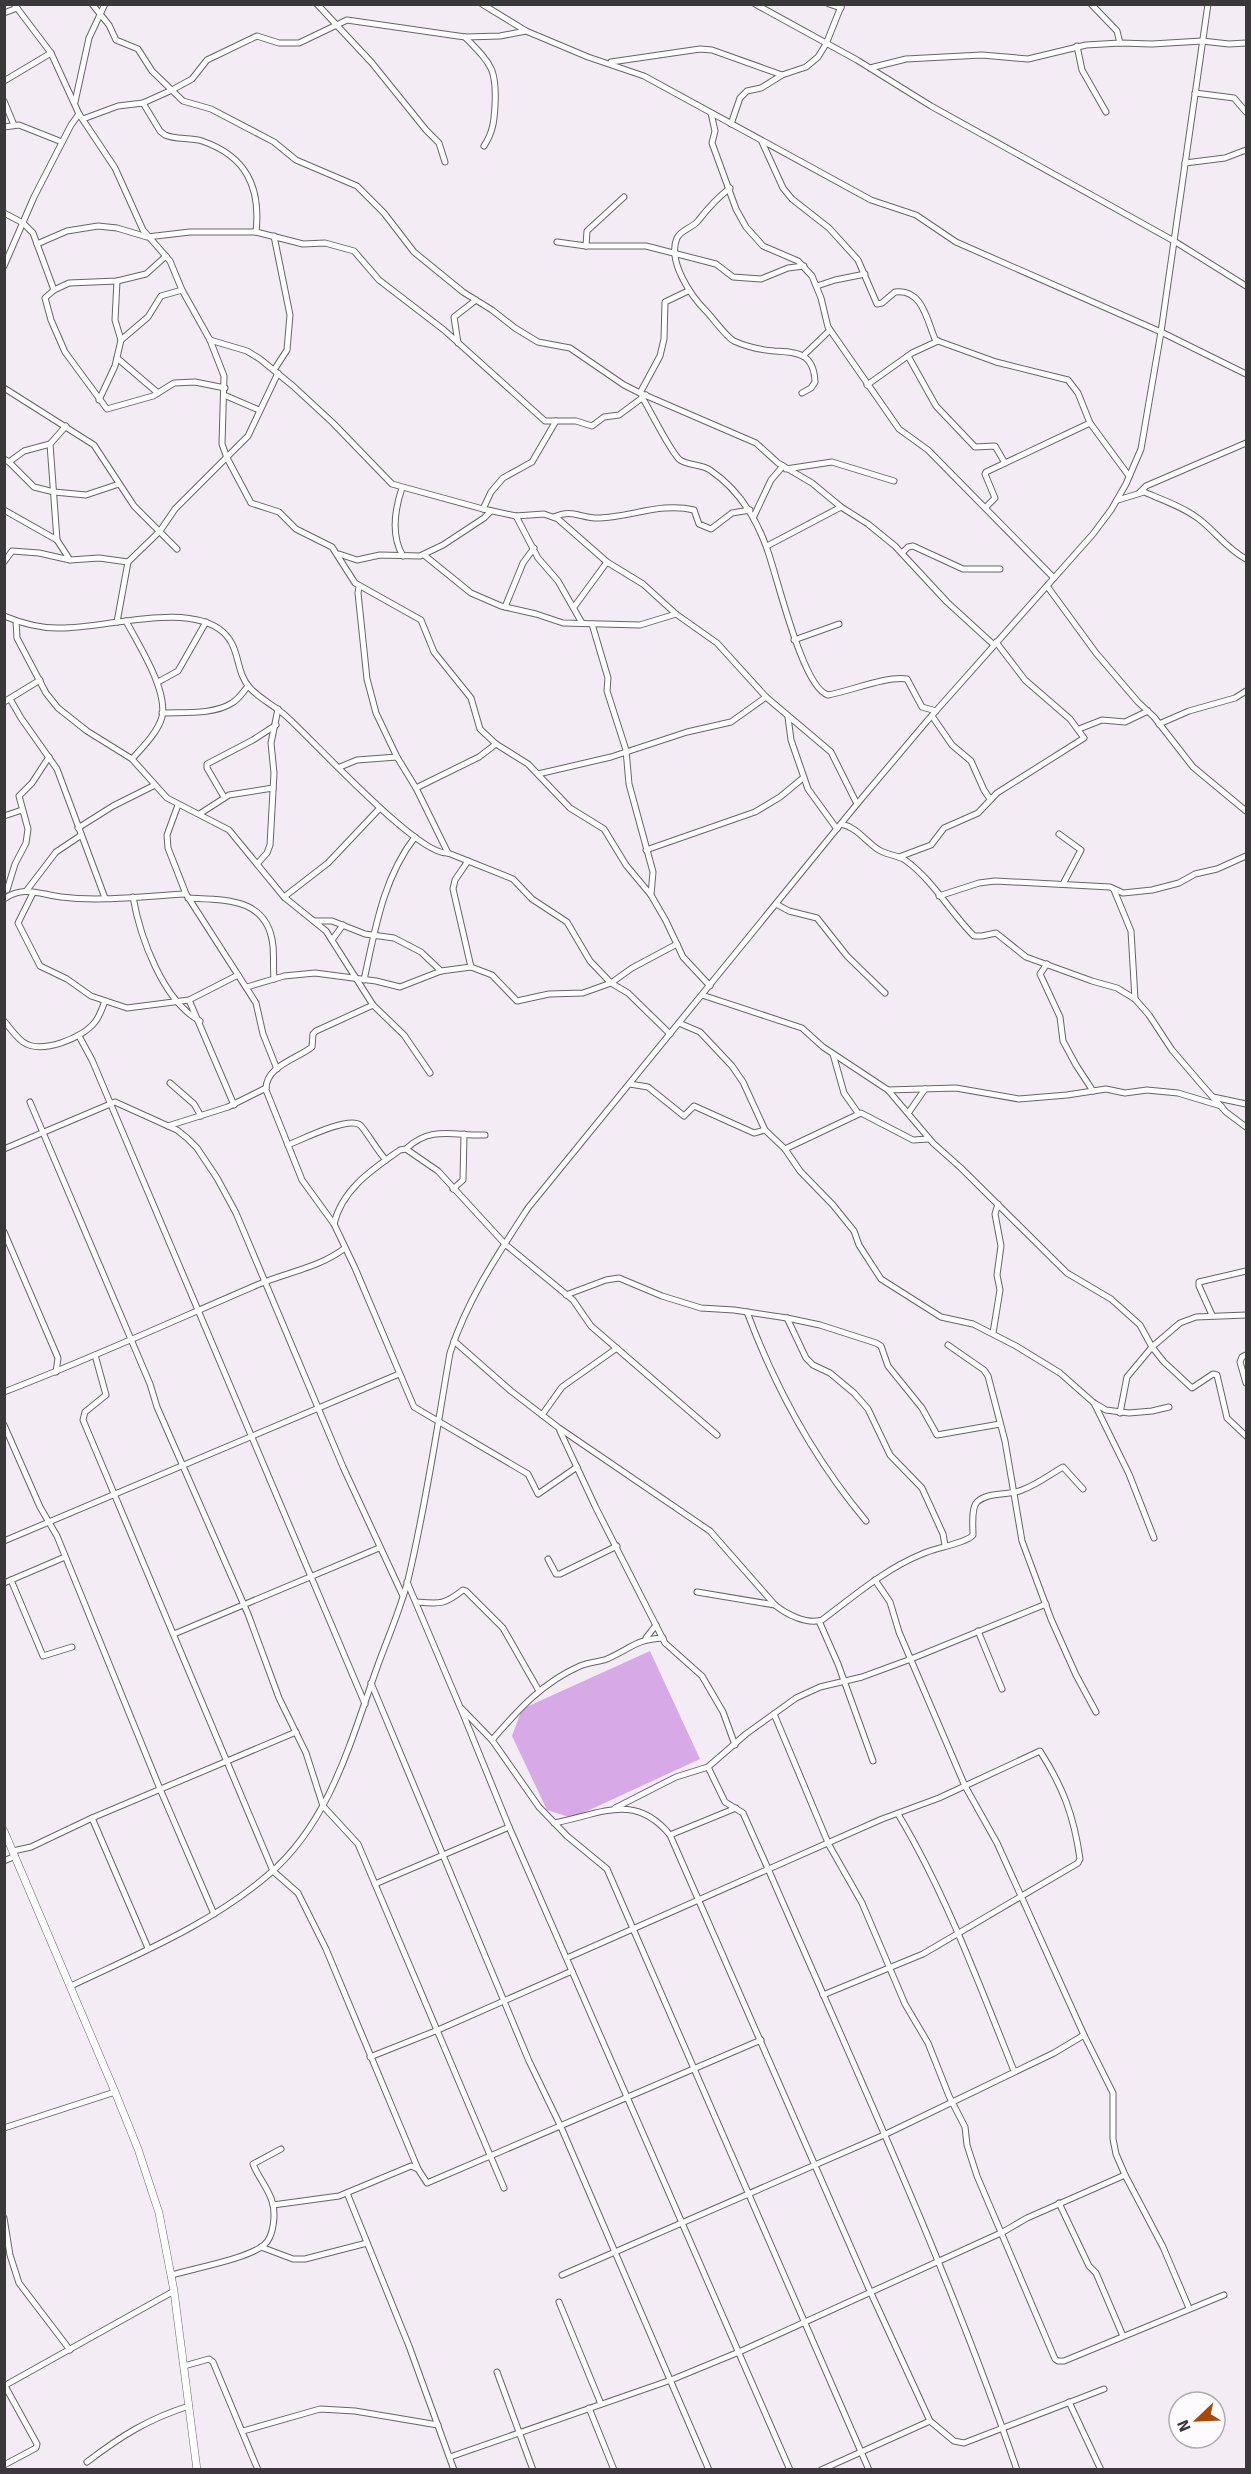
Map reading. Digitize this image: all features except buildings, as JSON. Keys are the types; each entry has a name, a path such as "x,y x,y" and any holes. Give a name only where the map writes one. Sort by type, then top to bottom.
{"main road":[{"path":"4,1831 138,2148 159,2213 172,2275 197,2469"}],"street":[{"path":"92,4 101,13 116,40 141,51 152,71 183,101 211,109 274,142 296,160 357,186 384,213 414,252 476,300 535,341 570,348 643,395 750,439 784,467 812,483 841,507 868,524 903,553 947,602 995,644 1025,680 1084,735 1083,740 997,793 978,813 944,828 931,845 898,858"},
{"path":"74,104 89,39 105,4"},
{"path":"317,4 401,96 426,130 436,138 445,162"},
{"path":"482,4 526,31 588,57 644,76 871,200 916,215 950,239 985,253 993,260 1060,286 1246,374"},
{"path":"754,4 870,68 931,106 1174,241 1246,286"},
{"path":"715,131 729,123 743,94 765,86 782,75 806,67 818,57 842,6 829,4"},
{"path":"1091,4 1117,31 1120,43"},
{"path":"71,1986 214,1914 273,1871 290,1852 323,1806 339,1775 407,1582 419,1530 454,1341 468,1305 505,1244 528,1208 857,804 1093,534 1117,501 1141,449 1161,332 1208,4"},
{"path":"4,13 16,6 51,53 74,104 110,158 147,237 166,256 210,340 222,366 225,388 221,434 226,458 253,505 279,512 293,527 332,547 339,554 346,572 359,587 421,620 435,652 471,698 480,729 496,744 521,758 570,808 604,830 626,865 651,896 687,963 710,986"},
{"path":"4,266 62,141 81,116 118,106 143,103 172,90 192,78 207,60 253,37 262,36 279,43 299,44 347,20 465,37 500,36 526,31"},
{"path":"465,37 489,64 496,83 493,131 484,146"},
{"path":"870,68 906,59 982,55 1028,59 1077,46 1120,43 1202,41 1246,43"},
{"path":"1077,46 1082,70 1106,112"},
{"path":"609,63 700,49 711,50 782,75"},
{"path":"4,81 51,53"},
{"path":"1195,93 1233,98 1246,112"},
{"path":"4,101 14,125"},
{"path":"143,103 165,135 203,141 239,161 249,180 257,207 256,232"},
{"path":"711,113 715,131 712,143 736,209 756,240 763,246 792,257 804,266 817,286 825,320 830,330 899,429 928,450 1054,578"},
{"path":"4,127 14,125 25,127 62,141"},
{"path":"762,142 783,188 792,199 829,228 858,260 877,304 882,303 895,292 915,295 938,341 996,362 1068,380 1078,393 1090,423 1130,476"},
{"path":"1185,163 1225,158 1246,150"},
{"path":"730,188 705,209 695,224 677,237 674,252 688,291 732,340 772,350 789,350 803,356 811,363 815,382 811,388 802,393"},
{"path":"586,246 587,231 624,197"},
{"path":"4,213 23,223 33,233 54,290"},
{"path":"37,244 68,231 98,226 117,228 147,237 190,232 256,232 303,244 325,243 354,251 378,280 444,330 543,420 576,421 592,426 604,417 622,413 643,395 660,356 664,339 665,302 688,291"},
{"path":"117,622 128,562 159,531 175,509 248,436 287,350 290,315 274,236"},
{"path":"557,242 586,246 646,246 716,264 733,277 760,279 788,268 804,266"},
{"path":"166,256 146,274 117,281 74,282 54,290 45,298 58,339 64,352 107,409 146,399 174,383 184,382 225,388"},
{"path":"817,286 865,274"},
{"path":"99,400 117,358 121,340 115,320 117,281"},
{"path":"121,340 148,317 161,296 182,290"},
{"path":"459,345 454,317 476,300"},
{"path":"803,356 830,330"},
{"path":"210,340 247,351 276,372 333,423 387,481 402,488 490,511 516,516 544,514 554,517 607,562 643,584 676,614 717,643 766,697 831,752 857,804"},
{"path":"867,385 908,356 938,341"},
{"path":"908,356 936,406 975,447 994,446 1005,464"},
{"path":"117,358 158,393"},
{"path":"4,388 15,397 66,426 101,452 134,506 177,549"},
{"path":"224,395 259,410"},
{"path":"643,395 679,459 711,471 735,492 750,510 766,546 799,654 822,694 828,695 892,679 907,679 922,707 934,714 952,745 971,761 990,799"},
{"path":"483,509 491,492 502,478 532,462 556,421"},
{"path":"986,507 995,498 985,474 1090,423"},
{"path":"66,426 50,444 24,451 7,461 34,487 54,492 86,495 119,484"},
{"path":"1139,493 1146,486 1246,443"},
{"path":"50,444 57,540"},
{"path":"753,516 771,480 784,467 832,462 894,481"},
{"path":"402,488 397,503 396,541 403,556"},
{"path":"1117,501 1144,492 1187,511 1207,526 1232,551 1246,559"},
{"path":"554,517 565,512 598,519 671,507 694,510 699,524 711,529 732,513 750,510"},
{"path":"766,546 841,507"},
{"path":"4,510 57,540 70,560"},
{"path":"339,554 357,560 373,555 424,555 481,520 490,511"},
{"path":"516,516 538,558 558,581 582,622"},
{"path":"903,553 908,547 913,546 963,569 1000,569"},
{"path":"505,607 523,563 534,548"},
{"path":"4,562 12,550 70,560 99,558 128,562"},
{"path":"424,555 471,593 505,607 563,623 640,625 676,614"},
{"path":"574,607 607,562"},
{"path":"1047,586 1096,653 1159,724 1192,767 1246,811"},
{"path":"359,587 367,679 376,713 448,853"},
{"path":"4,616 16,621 58,628 185,618 214,625 230,639 248,686 278,709 380,808 415,837 441,853 448,853 513,879 532,899 567,922 590,961 611,984 628,993 670,1034"},
{"path":"16,621 17,638 51,700 58,708 87,731 132,759 167,798 178,805 201,813 229,830 284,897 314,921 332,940 373,1005 404,1035 430,1073"},
{"path":"126,621 158,682 162,713 153,732 132,759"},
{"path":"158,682 178,671 206,622"},
{"path":"592,624 608,678 607,691 626,750 629,784 653,872 651,896"},
{"path":"794,640 839,624"},
{"path":"40,680 7,700 59,774 80,836 105,898"},
{"path":"162,713 204,711 223,707 235,702 248,686"},
{"path":"1159,724 1199,708 1234,698 1246,691"},
{"path":"538,774 611,757 626,750 731,722 766,697"},
{"path":"257,864 269,849 273,788 270,743 278,709"},
{"path":"1079,729 1102,720 1125,722 1148,711"},
{"path":"788,717 791,740 808,789 839,827"},
{"path":"224,797 207,768 207,764 276,725"},
{"path":"416,788 479,758 496,744"},
{"path":"340,767 357,760 397,757"},
{"path":"4,899 15,864 26,843 28,829 19,796 32,783 49,758"},
{"path":"646,850 755,812 780,797 803,778"},
{"path":"78,828 113,806 155,785"},
{"path":"201,813 234,793 273,788"},
{"path":"178,805 166,842 187,896 256,1003 263,1034 278,1069"},
{"path":"284,897 328,863 380,808"},
{"path":"4,816 22,810"},
{"path":"839,827 851,827 879,850 898,858 920,873 974,936 996,933 1020,953 1092,981 1117,988 1135,999 1172,1050 1212,1097 1246,1127"},
{"path":"1059,834 1081,850 1063,884"},
{"path":"27,890 56,852 80,836"},
{"path":"364,980 383,896 404,851 415,837"},
{"path":"939,896 988,881 1063,884 1114,889 1123,893 1179,883 1195,874 1217,869 1246,856"},
{"path":"468,861 455,880 453,889 471,967"},
{"path":"1114,889 1131,931 1135,999"},
{"path":"8,890 27,890 33,893 70,898 187,896 231,900 246,904 265,922 272,943 274,979"},
{"path":"33,893 18,923 37,962 91,996 133,1009 189,1000 238,975"},
{"path":"133,897 138,925 176,1002 200,1022"},
{"path":"776,904 789,911 817,918 847,956 885,993"},
{"path":"314,921 332,921 374,936 394,938 415,948 441,971"},
{"path":"332,940 342,925"},
{"path":"247,987 274,979 315,973 400,987 441,971 471,967 492,975 517,1001 549,994 583,993 611,984 632,968 677,944"},
{"path":"1047,963 1040,974 1060,1017 1062,1036 1076,1065 1093,1091"},
{"path":"702,995 802,1028 833,1054 888,1090 909,1112 929,1139 1067,1273 1127,1312 1143,1328 1152,1347 1169,1368 1192,1388 1213,1374 1217,1374 1227,1418 1246,1436"},
{"path":"189,1000 234,1105"},
{"path":"4,1021 23,1043 31,1046 48,1046 79,1036 95,1022 105,1001"},
{"path":"373,1005 316,1031 313,1034 312,1047 286,1061 267,1081 266,1088 302,1180 334,1224 388,1342 414,1407 528,1474 538,1494 577,1467"},
{"path":"680,1023 700,1032 732,1066 743,1082 765,1130 785,1149 800,1172 833,1205 854,1231 859,1245 881,1279 941,1317 973,1324 993,1333 1060,1373 1094,1403 1112,1413 1152,1411 1169,1407"},
{"path":"79,1036 92,1060 365,1704"},
{"path":"833,1054 844,1093 858,1113 913,1140 929,1139"},
{"path":"170,1083 194,1104 201,1116"},
{"path":"630,1084 648,1087 684,1116 694,1106 754,1133 765,1130"},
{"path":"168,1126 234,1105 266,1088"},
{"path":"909,1112 925,1089"},
{"path":"888,1090 968,1089 1019,1099 1106,1089 1130,1093 1147,1090 1178,1093 1221,1106"},
{"path":"1212,1097 1246,1104"},
{"path":"30,1102 129,1340 244,1605 279,1698 306,1753 323,1806 358,1844 504,2188"},
{"path":"4,1149 109,1103 121,1103 177,1130 197,1148 236,1213 379,1548 403,1596"},
{"path":"785,1149 858,1113"},
{"path":"288,1145 325,1130 356,1124 362,1126 376,1150 386,1160"},
{"path":"334,1224 340,1206 357,1183 400,1150 406,1149 426,1134 435,1132 485,1135"},
{"path":"453,1189 463,1180 464,1134"},
{"path":"406,1149 438,1171 505,1244 576,1305 591,1326 717,1435"},
{"path":"993,1333 1000,1290 997,1275 1001,1246 995,1214 998,1204"},
{"path":"4,1232 58,1358 68,1367"},
{"path":"4,1392 68,1367 265,1281 322,1263 345,1248"},
{"path":"1212,1316 1199,1282 1246,1271"},
{"path":"566,1295 606,1280 619,1278 701,1308 747,1312 820,1325 880,1345 888,1366 922,1408 937,1435 1000,1424"},
{"path":"747,1312 778,1383 815,1453 847,1499 866,1521"},
{"path":"1120,1413 1127,1377 1152,1347 1187,1320 1212,1316 1246,1315"},
{"path":"787,1318 806,1358 813,1365 830,1373 854,1393 868,1409 890,1455 922,1488 943,1534 945,1545"},
{"path":"454,1341 559,1428 710,1532 741,1564 774,1605 792,1616 819,1621 875,1580 910,1559 945,1545 971,1538 974,1506 978,1502 1003,1492 1014,1492 1046,1480 1063,1467 1083,1489"},
{"path":"948,1345 987,1373 1000,1424 1022,1541 1076,1675 1096,1712"},
{"path":"542,1415 562,1387 617,1348"},
{"path":"95,1355 106,1395 85,1412 83,1420 273,1871 298,1893 326,1949 418,2169 427,2183 761,2040"},
{"path":"1246,1355 1240,1362 1246,1383"},
{"path":"56,1372 58,1358"},
{"path":"4,1541 399,1374"},
{"path":"1094,1403 1129,1474 1154,1538"},
{"path":"4,1425 40,1508 57,1536 160,1789 214,1914"},
{"path":"559,1428 663,1638 673,1653 697,1669 702,1676 723,1712 735,1745"},
{"path":"548,1559 556,1574 560,1574 617,1546"},
{"path":"174,1634 379,1548"},
{"path":"65,1557 8,1581 44,1656 72,1647"},
{"path":"875,1580 890,1602 911,1659 965,1786 997,1843 1084,2035 1113,2093 1113,2139 1116,2154 1163,2247 1189,2308"},
{"path":"407,1582 508,1827 790,2469"},
{"path":"417,1602 442,1604 463,1590 466,1591 502,1628 539,1691"},
{"path":"697,1592 774,1605"},
{"path":"554,1823 615,1808 676,1778 708,1767 796,1698 911,1659 1046,1604"},
{"path":"819,1621 873,1761"},
{"path":"492,1740 524,1704 539,1691 580,1665 606,1660 646,1638 656,1625"},
{"path":"978,1631 1002,1689"},
{"path":"646,1638 663,1638"},
{"path":"371,1683 529,2061 561,2127 709,2469"},
{"path":"460,1707 492,1740 539,1807 607,1869 869,2469"},
{"path":"774,1714 829,1845 862,1903 905,2004 928,2043 965,2127 967,2145 977,2176 1003,2232 1055,2359 1064,2361 1224,2295"},
{"path":"4,1861 14,1853 92,1818 296,1732"},
{"path":"567,1958 965,1786 1039,1750 1058,1779 1075,1824 1080,1861 923,1954 823,1995"},
{"path":"708,1767 725,1802 743,1813 769,1871 938,2261 1017,2469"},
{"path":"615,1808 643,1813 654,1818 670,1835 870,2291 930,2421 958,2444 964,2444 1002,2427 1104,2389"},
{"path":"670,1835 736,1808"},
{"path":"898,1814 916,1844 958,1934 1014,2071"},
{"path":"92,1818 148,1948"},
{"path":"375,1884 508,1827"},
{"path":"370,2057 572,1971"},
{"path":"562,2275 884,2135 953,2103 1084,2035"},
{"path":"4,2127 115,2092"},
{"path":"172,2275 239,2257 261,2247 271,2234 273,2205 262,2177 253,2164 281,2149"},
{"path":"411,2166 413,2157"},
{"path":"273,2205 332,2198 411,2166 418,2169"},
{"path":"450,2457 671,2380 739,2352 1003,2232 1059,2203 1125,2175"},
{"path":"347,2193 409,2346 454,2469"},
{"path":"1059,2203 1089,2266 1096,2273 1123,2336"},
{"path":"4,2218 10,2255 19,2283 70,2350"},
{"path":"261,2247 292,2259 305,2259 367,2244"},
{"path":"4,2465 37,2446 5,2386 174,2291"},
{"path":"559,2302 602,2404"},
{"path":"184,2366 209,2359 213,2362 258,2469"},
{"path":"497,2372 532,2469"},
{"path":"1069,2402 1101,2469"},
{"path":"87,2462 127,2432 189,2406"},
{"path":"589,2408 614,2469"},
{"path":"243,2432 320,2409 355,2411 438,2426"},
{"path":"821,2469 930,2421"}],"shaded area":[{"path":"650,1651 700,1759 572,1818 547,1810 512,1736 522,1709"}]}
